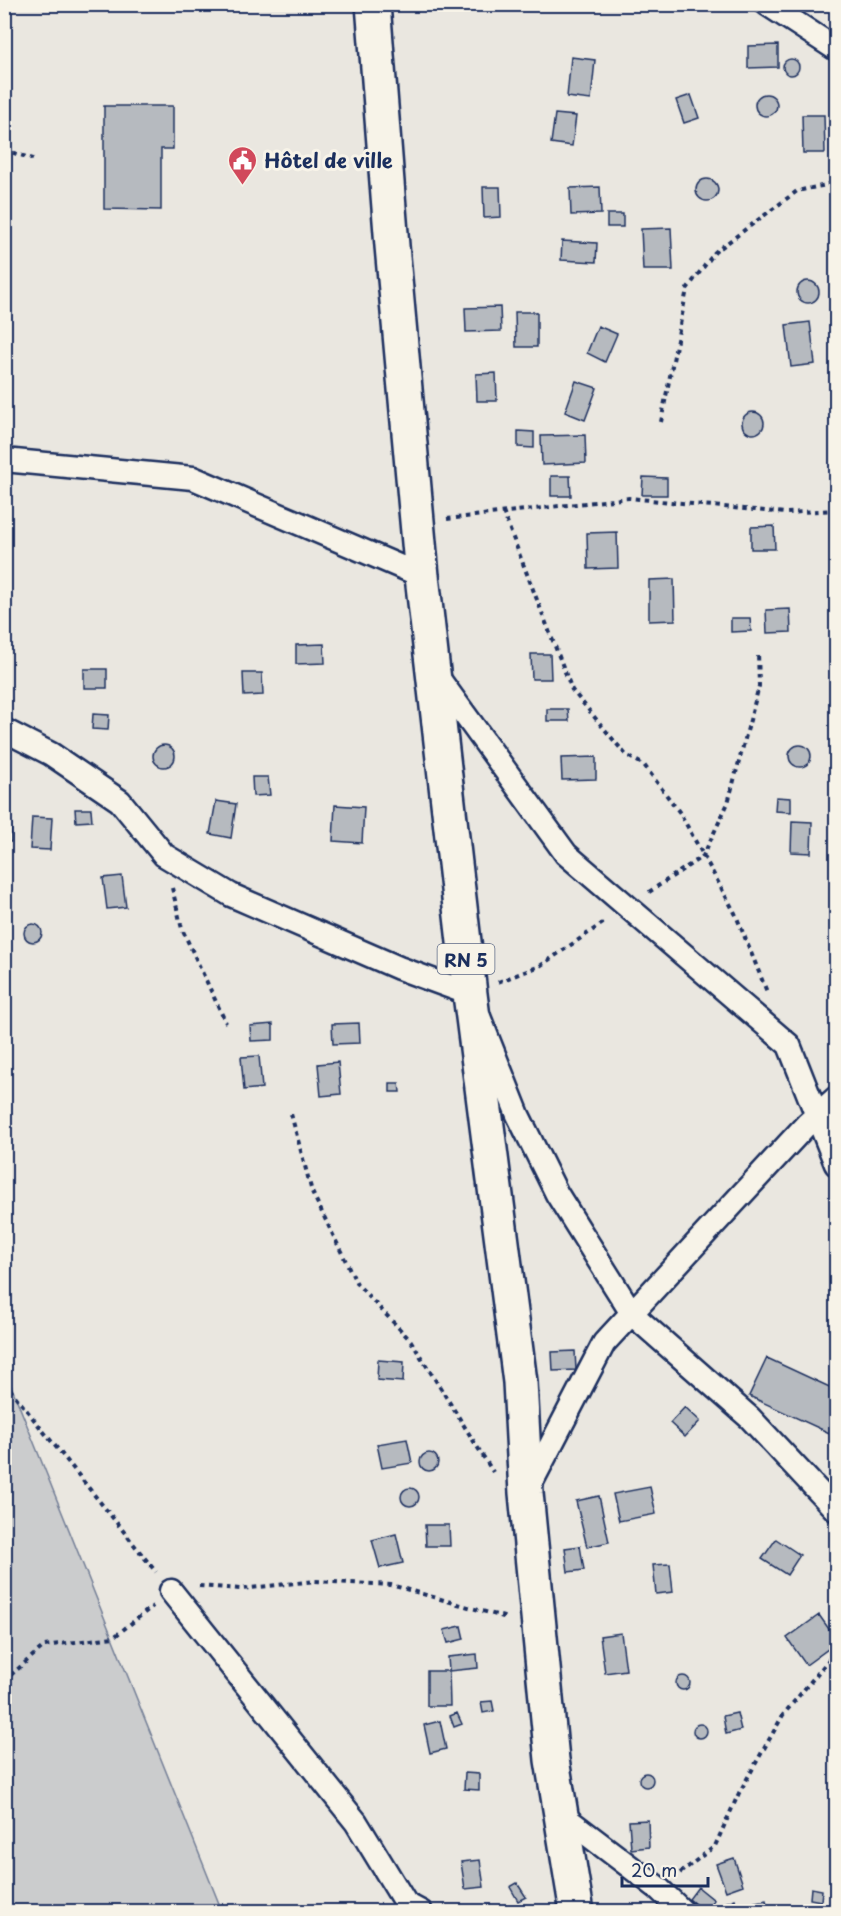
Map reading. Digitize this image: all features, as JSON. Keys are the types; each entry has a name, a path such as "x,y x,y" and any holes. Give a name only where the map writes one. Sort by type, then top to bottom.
{"main road":[{"name":"RN 5","path":"373,4 422,576 470,994 520,1382 526,1493 552,1760 578,1911"}],"street":[{"path":"767,4 837,49"},
{"path":"4,460 192,477 422,576"},
{"path":"433,670 566,854 789,1045 819,1114 837,1164"},
{"path":"4,729 51,754 120,801 164,855 231,895 399,968 470,994 518,1115 557,1194 633,1315 750,1418 837,1510"},
{"path":"526,1493 604,1343 633,1315 819,1114 837,1098"},
{"path":"171,1591 356,1822 405,1904 421,1911"},
{"path":"562,1815 658,1888 682,1911"}],"path":[{"path":"4,150 33,159"},
{"path":"661,422 687,289 715,252 797,190 837,183"},
{"path":"417,523 628,498 786,513 837,510"},
{"path":"503,512 572,690 627,755 644,765 680,813 735,914 771,1001"},
{"path":"470,994 540,966 703,856 728,803 759,686 758,652"},
{"path":"164,855 182,929 226,1023"},
{"path":"291,1114 312,1192 357,1284 411,1341 496,1478 526,1493"},
{"path":"4,1382 171,1591"},
{"path":"4,1681 44,1646 114,1637 171,1591 196,1586 242,1589 315,1581 391,1585 466,1608 539,1625"},
{"path":"658,1888 715,1846 739,1793 783,1715 837,1651"}],"shaded area":[{"path":"4,1368 222,1911 5,1911"}],"building":[{"path":"778,45 778,67 748,68 748,46"},
{"path":"571,57 595,60 591,100 567,97"},
{"path":"791,59 799,67 791,75 783,67"},
{"path":"766,94 774,97 777,105 774,113 766,116 758,113 755,105 758,97"},
{"path":"691,95 699,118 684,123 676,100"},
{"path":"104,106 173,106 173,149 161,149 161,210 104,209"},
{"path":"555,114 576,116 572,146 551,143"},
{"path":"802,115 824,115 825,153 803,153"},
{"path":"707,179 715,182 718,190 715,198 707,201 699,198 696,190 699,182"},
{"path":"483,187 500,187 501,217 484,218"},
{"path":"600,187 601,214 571,215 570,188"},
{"path":"607,214 623,214 623,227 607,227"},
{"path":"671,228 673,270 643,270 641,229"},
{"path":"562,241 597,243 596,262 561,260"},
{"path":"808,281 816,284 819,292 816,300 808,303 800,300 797,292 800,284"},
{"path":"500,307 501,331 466,332 465,308"},
{"path":"515,312 537,312 537,347 516,347"},
{"path":"810,322 815,364 791,367 786,325"},
{"path":"598,326 617,334 605,362 587,353"},
{"path":"496,373 497,401 477,401 476,374"},
{"path":"576,381 597,388 585,420 565,412"},
{"path":"753,412 761,415 764,423 761,431 753,434 745,431 742,423 745,415"},
{"path":"518,431 534,432 534,448 518,447"},
{"path":"585,435 586,463 542,465 541,436"},
{"path":"551,476 570,476 571,496 551,496"},
{"path":"643,477 667,478 667,495 642,495"},
{"path":"774,526 775,549 751,549 751,527"},
{"path":"617,532 618,568 588,569 587,533"},
{"path":"674,579 675,620 649,621 649,580"},
{"path":"790,609 791,632 767,633 766,610"},
{"path":"731,618 750,618 751,631 731,632"},
{"path":"324,644 325,663 296,664 296,645"},
{"path":"531,654 550,654 551,679 532,679"},
{"path":"84,669 107,669 107,688 84,688"},
{"path":"243,673 262,673 263,695 244,696"},
{"path":"547,709 568,709 569,721 547,721"},
{"path":"93,714 109,715 108,730 92,729"},
{"path":"164,745 172,748 175,756 172,764 164,767 156,764 153,756 156,748"},
{"path":"800,745 810,752 811,756 804,766 800,767 790,760 789,756 796,746"},
{"path":"596,757 596,779 562,780 561,758"},
{"path":"252,777 268,777 270,795 253,796"},
{"path":"776,797 791,798 791,812 775,811"},
{"path":"216,801 236,804 231,838 210,834"},
{"path":"335,805 364,807 362,843 333,841"},
{"path":"75,809 91,809 92,821 76,822"},
{"path":"32,817 52,818 50,850 30,849"},
{"path":"4,818 11,818 11,842 4,842"},
{"path":"792,821 812,822 811,853 791,852"},
{"path":"122,876 126,907 107,909 103,878"},
{"path":"33,924 39,927 42,933 39,939 33,942 27,939 24,933 27,927"},
{"path":"359,1023 360,1043 333,1044 332,1024"},
{"path":"273,1024 273,1040 251,1041 250,1026"},
{"path":"259,1056 262,1088 244,1090 241,1057"},
{"path":"338,1062 341,1094 321,1096 318,1064"},
{"path":"390,1083 399,1083 400,1092 390,1092"},
{"path":"575,1351 576,1370 553,1371 552,1352"},
{"path":"767,1358 836,1390 836,1436 749,1396"},
{"path":"378,1360 404,1362 403,1382 377,1380"},
{"path":"685,1407 700,1421 685,1437 670,1423"},
{"path":"407,1439 412,1463 382,1468 377,1444"},
{"path":"429,1453 435,1456 438,1462 435,1468 429,1471 423,1468 420,1462 423,1456"},
{"path":"650,1487 656,1514 619,1521 613,1494"},
{"path":"410,1488 416,1491 419,1497 416,1503 410,1506 404,1503 401,1497 404,1491"},
{"path":"599,1496 609,1542 587,1547 576,1501"},
{"path":"425,1525 449,1525 450,1546 426,1546"},
{"path":"396,1534 403,1563 380,1568 372,1540"},
{"path":"776,1539 800,1555 787,1575 762,1559"},
{"path":"580,1546 584,1570 568,1572 565,1548"},
{"path":"670,1564 673,1592 656,1594 653,1565"},
{"path":"819,1615 836,1639 836,1643 806,1665 787,1638"},
{"path":"461,1626 464,1639 448,1643 444,1630"},
{"path":"621,1633 626,1670 605,1673 600,1636"},
{"path":"477,1654 478,1668 449,1671 448,1657"},
{"path":"427,1671 449,1671 450,1706 427,1706"},
{"path":"683,1676 688,1678 690,1683 688,1688 683,1690 678,1688 676,1683 678,1678"},
{"path":"492,1701 494,1711 483,1713 481,1702"},
{"path":"457,1713 462,1724 454,1727 450,1716"},
{"path":"737,1713 741,1730 726,1734 723,1716"},
{"path":"440,1721 446,1749 430,1753 424,1725"},
{"path":"697,1724 703,1724 707,1731 703,1738 697,1738 693,1734 693,1728"},
{"path":"465,1773 479,1774 479,1790 464,1789"},
{"path":"646,1773 651,1775 653,1780 651,1785 646,1787 641,1785 639,1780 641,1775"},
{"path":"648,1820 649,1847 631,1849 629,1821"},
{"path":"734,1858 743,1885 726,1891 716,1864"},
{"path":"480,1860 484,1887 465,1889 461,1862"},
{"path":"517,1883 526,1897 518,1901 510,1887"},
{"path":"698,1887 714,1900 705,1912 689,1899"},
{"path":"811,1888 822,1890 821,1901 810,1899"},
{"path":"735,1899 738,1911 727,1912 725,1903"},
{"path":"766,1900 768,1908 756,1910 755,1902"}],"place":[{"name":"Hôtel de ville","path":"243,186"}]}
